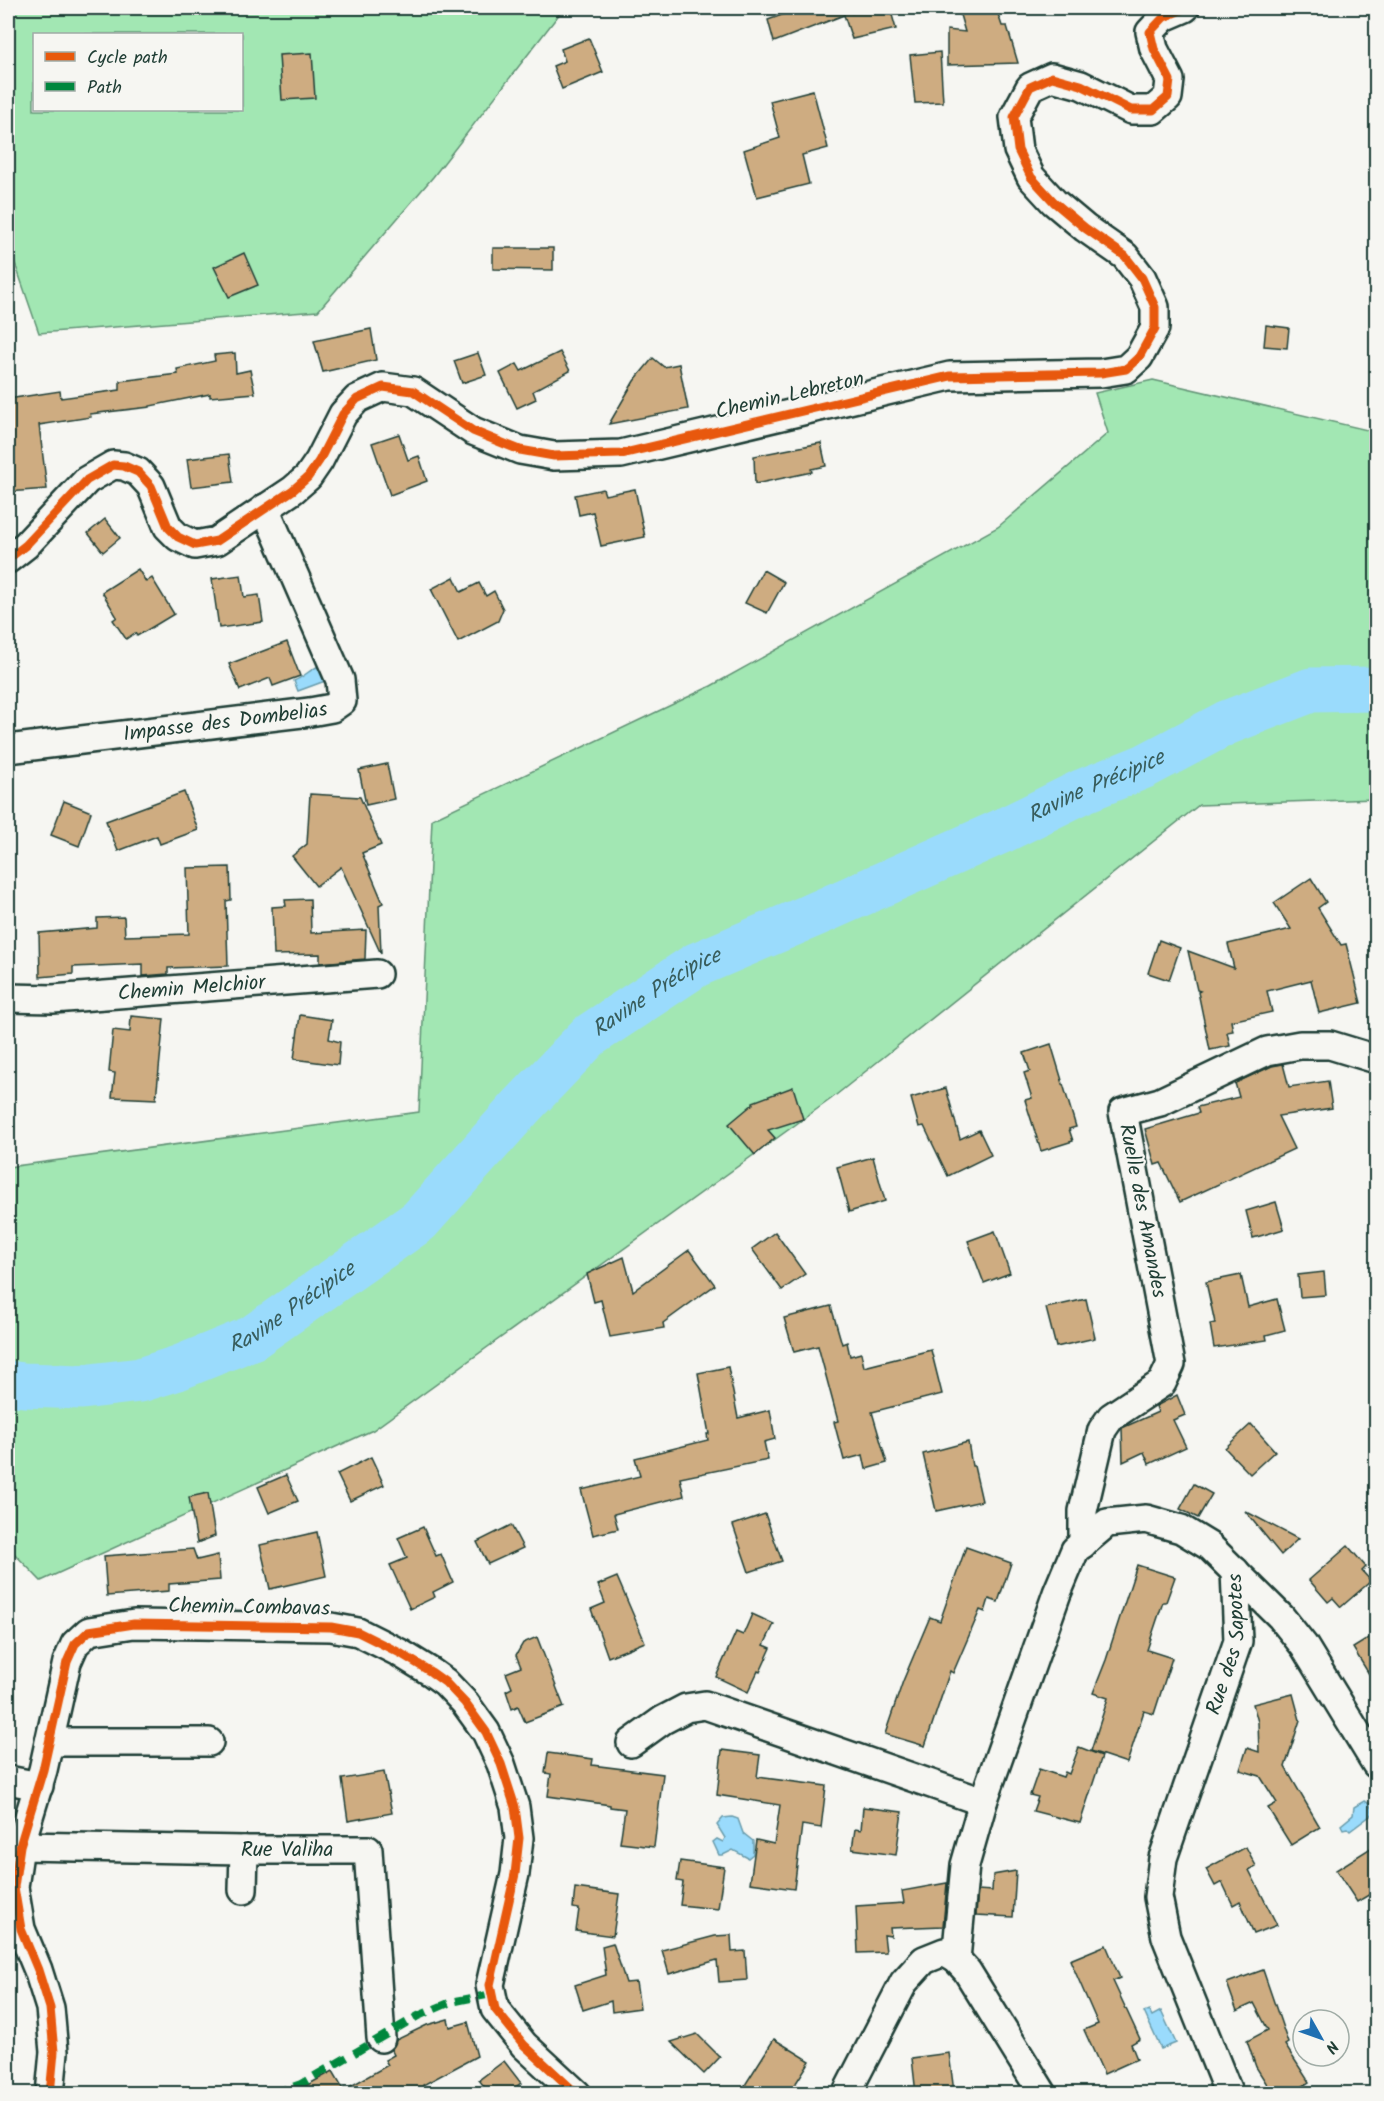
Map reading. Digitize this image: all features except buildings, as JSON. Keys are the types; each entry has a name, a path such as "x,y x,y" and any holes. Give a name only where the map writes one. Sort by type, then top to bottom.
{"street":[{"name":"Chemin Lebreton","path":"8,559 26,545 87,480 113,465 124,466 138,472 151,486 168,527 178,537 195,544 217,541 308,477 319,461 343,414 357,399 383,387 413,391 473,431 520,450 554,456 621,454 951,376 1101,373 1126,369 1139,357 1155,328 1155,307 1142,278 1125,256 1085,228 1031,177 1018,150 1014,117 1030,87 1052,77 1081,85 1131,110 1154,110 1168,97 1170,80 1154,49 1150,32 1164,16 1185,8"},
{"name":"Impasse des Dombelias","path":"8,749 310,712 332,708 342,701 340,680 266,508"},
{"name":"Chemin Melchior","path":"8,998 53,999 377,974"},
{"name":"Ruelle des Amandes","path":"1083,1544 1083,1511 1102,1430 1111,1416 1162,1383 1171,1364 1123,1112 1160,1102 1267,1051 1300,1045 1330,1045 1377,1059"},
{"name":"Rue des Sapotes","path":"956,1959 965,1865 983,1802 1057,1593 1075,1550 1107,1523 1146,1519 1181,1529 1209,1546 1235,1571 1238,1641 1163,1858 1158,1897 1166,1937 1229,2094"},
{"path":"1235,1571 1281,1617 1304,1647 1377,1764"},
{"name":"Chemin Combavas","path":"50,2094 54,2052 50,2008 38,1970 21,1929 14,1887 20,1846 39,1786 67,1662 75,1644 89,1631 134,1624 330,1627 358,1632 400,1653 430,1672 445,1682 465,1702 486,1732 501,1764 515,1807 519,1838 515,1874 490,1985 495,2009 524,2045 577,2094"},
{"path":"631,1743 663,1720 686,1708 705,1705 983,1802"},
{"path":"49,1742 209,1742"},
{"path":"8,1780 39,1786"},
{"name":"Rue Valiha","path":"20,1846 244,1851 368,1850 381,2038"},
{"path":"243,1890 244,1851"},
{"path":"846,2094 904,1982 924,1960 944,1952 956,1959 967,1971 1043,2094"}],"green space":[{"path":"8,8 564,8 433,177 318,311 39,333 8,243"},
{"path":"1153,380 1376,432 1376,799 1199,805 831,1099 373,1430 41,1581 8,1547 8,1167 419,1112 432,819 711,686 998,527 1108,433 1095,393"}],"water":[{"path":"319,666 325,681 298,691 294,681"},
{"path":"1364,1801 1369,1803 1374,1813 1350,1831 1347,1828 1343,1829 1341,1825 1353,1815 1354,1807"},
{"path":"723,1818 738,1819 743,1833 753,1841 753,1854 748,1858 733,1850 719,1855 713,1842 717,1839 723,1842 725,1838 717,1825"},
{"path":"1149,2010 1152,2016 1161,2011 1176,2043 1161,2049 1144,2012"}],"waterway":[{"name":"Ravine Précipice","path":"8,1383 82,1387 140,1380 178,1368 252,1338 419,1221 522,1106 589,1036 696,965 1002,831 1083,791 1145,766 1226,723 1311,690 1376,689"}],"marked path":[{"path":"272,2094 301,2084 418,2016 451,2002 492,1994"}],"cycle path":[{"path":"8,559 26,545 87,480 113,465 124,466 138,472 151,486 168,527 178,537 195,545 217,541 293,490 308,477 319,461 343,414 357,399 383,387 413,391 473,431 520,450 554,456 621,454 950,376 1101,373 1126,369 1139,357 1155,328 1155,307 1142,278 1125,256 1085,228 1054,202 1031,177 1018,150 1014,117 1030,87 1052,77 1081,85 1131,110 1153,110 1168,97 1170,80 1154,49 1150,32 1164,17 1185,8"},
{"path":"50,2094 54,2052 50,2008 38,1970 21,1929 14,1887 20,1846 43,1770 67,1662 75,1644 89,1631 134,1624 331,1627 358,1632 431,1672 445,1682 465,1703 486,1732 501,1764 515,1807 519,1838 515,1874 490,1985 495,2009 524,2045 577,2094"}]}
